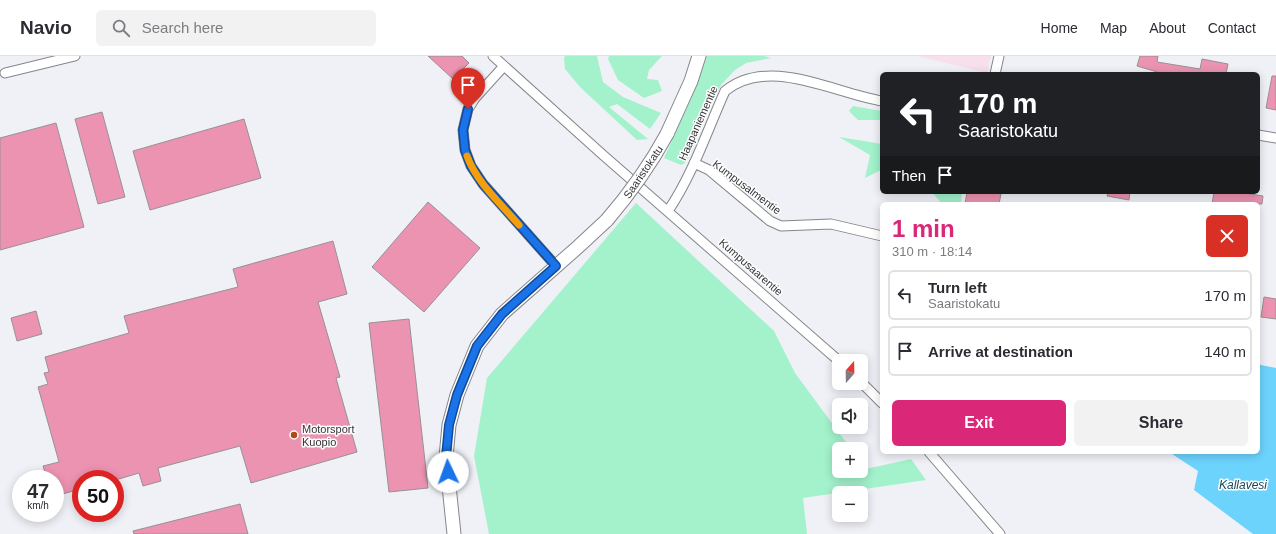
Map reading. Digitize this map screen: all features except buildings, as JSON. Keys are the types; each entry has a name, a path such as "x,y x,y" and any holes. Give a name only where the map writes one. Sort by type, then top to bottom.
{"main road":[{"name":"Saaristokatu","path":"454,534 446,457 449,425 457,395 477,346 502,314 607,220 632,191 667,134 691,81 699,56"}],"street":[{"path":"5,74 63,57 75,56"},
{"path":"493,56 504,66 468,109 463,130 465,150 471,166 483,184 556,266"},
{"path":"995,72 999,56"},
{"name":"Kumpusaarentie","path":"504,66 832,355"},
{"name":"Haapaniementie","path":"668,211 677,197 694,163 725,91 731,82 750,69"},
{"path":"796,70 869,99 880,101"},
{"path":"1260,135 1276,138"},
{"name":"Kumpusalmentie","path":"694,163 708,170 770,221 781,226 831,224 880,236"},
{"path":"868,389 880,401"},
{"path":"931,454 1000,534"}],"shaded area":[{"path":"917,56 991,56 987,72"}],"green space":[{"path":"597,56 603,82 623,97 661,113 650,129 617,104 609,107 648,139 637,140 580,87 565,69 564,57"},
{"path":"609,56 662,56 649,70 647,79 658,80 662,91 644,98 618,80 608,59"},
{"path":"707,56 764,56 771,58 746,63 735,70 721,85 704,119 693,149 685,163 681,165 664,158 691,99"},
{"path":"853,106 880,111 880,120 858,120 849,111"},
{"path":"839,137 880,144 880,171 865,178 870,155"},
{"path":"934,194 962,194 961,202 940,202"},
{"path":"636,203 774,331 795,373 832,423 832,434 840,434 846,442 832,442 832,478 868,478 868,469 911,459 926,480 868,488 868,486 832,486 832,494 803,498 807,534 489,534 474,456 487,378"}],"water":[{"name":"Kallavesi","path":"1260,364 1276,368 1276,534 1253,534 1194,490 1198,471 1172,454 1260,454"}],"slow traffic":[{"path":"467,156 471,166 483,184 519,225"}],"place":[{"name":"Motorsport Kuopio","path":"294,435"}],"route":[{"path":"448,472 446,457 449,425 457,395 477,346 502,314 556,266 483,184 471,166 465,150 463,130 468,109"}]}
